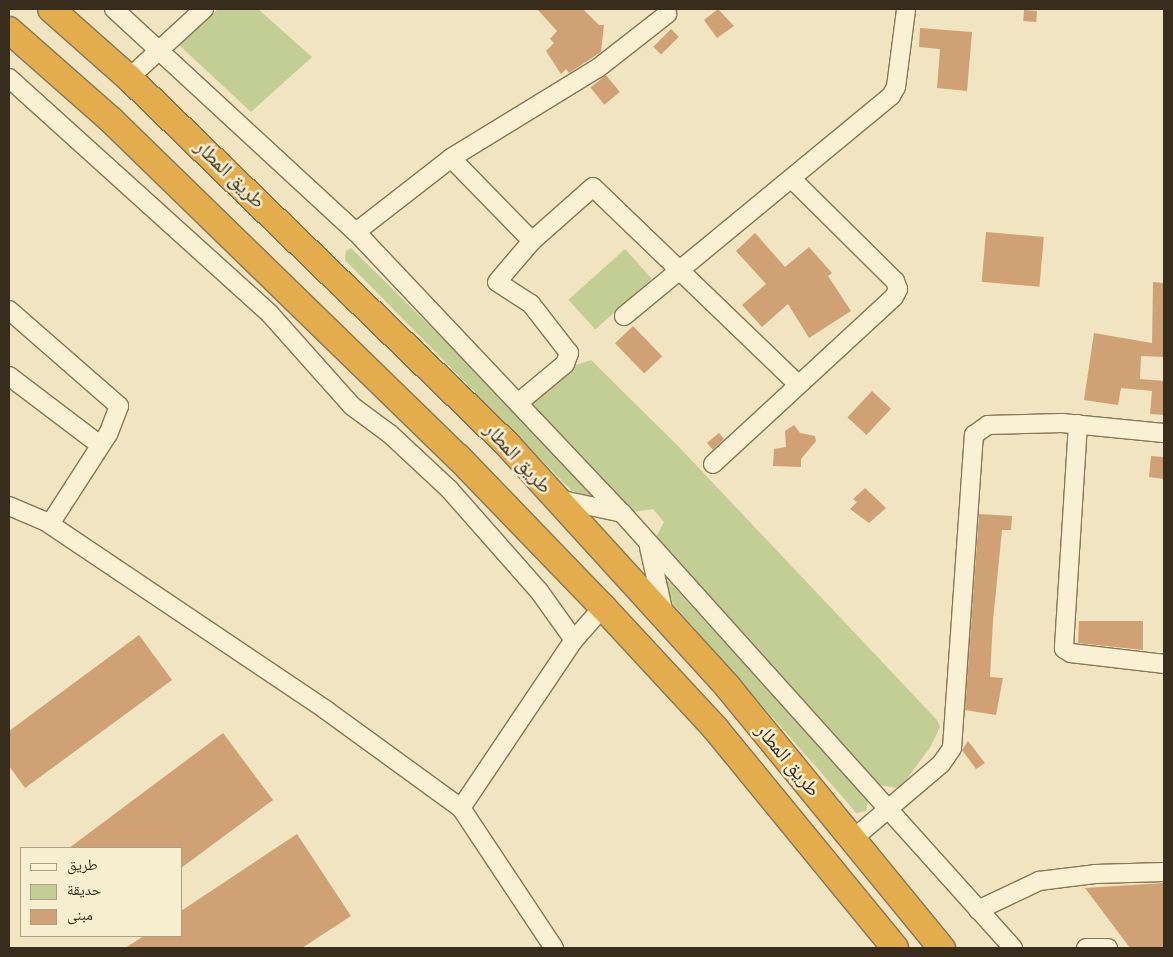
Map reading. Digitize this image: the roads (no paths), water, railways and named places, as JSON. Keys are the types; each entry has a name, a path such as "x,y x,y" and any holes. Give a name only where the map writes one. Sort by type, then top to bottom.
{"highway":[{"name":"طريق المطار","path":"50,9 129,78 425,362 558,499 665,617 854,838 942,948"},
{"name":"طريق المطار","path":"9,30 125,134 458,457 603,607 715,728 895,948"}],"street":[{"path":"114,9 356,232 622,513 648,545 1013,948"},
{"path":"129,78 204,9"},
{"path":"624,316 793,180 891,96 896,86 906,10"},
{"path":"356,232 451,158 598,68 667,14"},
{"path":"9,78 270,314 352,406 390,434 448,490 539,591 574,640"},
{"path":"451,158 532,241"},
{"path":"713,464 894,297 898,289 895,281 793,180"},
{"path":"518,403 565,364 569,353 531,304 497,282 532,241 593,187 798,384"},
{"path":"9,310 119,406 100,445 50,524"},
{"path":"9,376 100,445"},
{"path":"854,838 941,764 952,748 974,435 988,425 1078,424 1164,433"},
{"path":"1078,424 1064,649 1071,653 1164,664"},
{"path":"558,499 622,513"},
{"path":"9,506 50,524 326,710 461,808 554,948"},
{"path":"648,545 665,617"},
{"path":"461,808 574,640 603,607"},
{"path":"978,910 1039,881 1095,874 1164,872"},
{"path":"1086,948 1108,948"}]}
